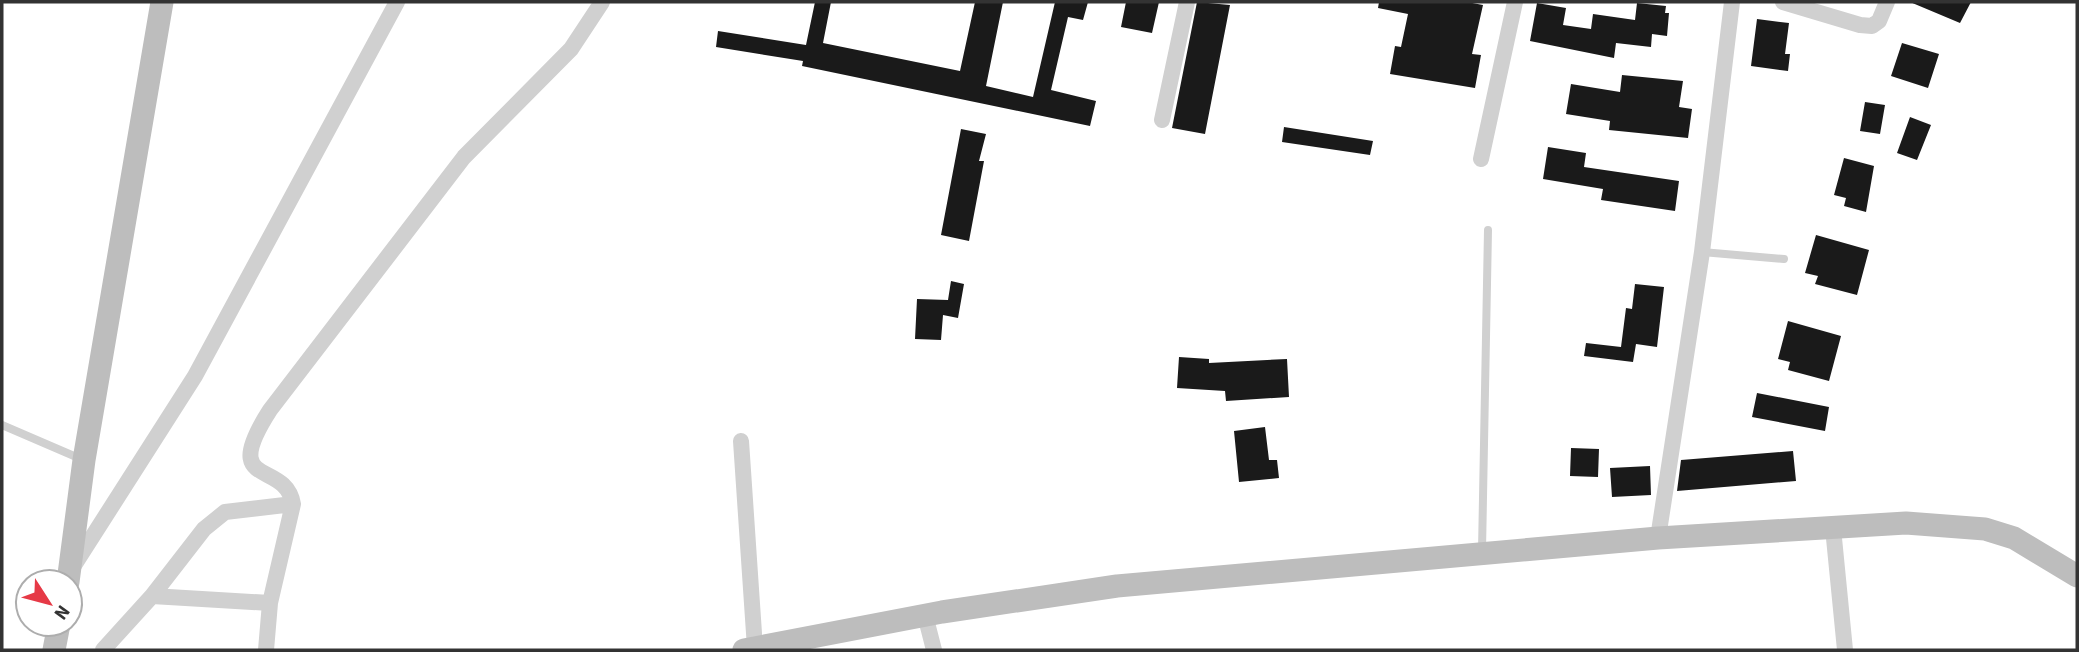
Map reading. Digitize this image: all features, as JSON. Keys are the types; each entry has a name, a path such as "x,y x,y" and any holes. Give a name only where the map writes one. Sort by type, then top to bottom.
{"street":[{"path":"70,568 84,460 162,2"},
{"path":"75,568 195,376 397,2"},
{"path":"267,650 271,603 293,504 290,492 254,465 249,450 254,435 270,410 464,157 571,49 602,2"},
{"path":"1162,120 1187,2"},
{"path":"1481,159 1515,2"},
{"path":"1658,538 1702,252 1732,2"},
{"path":"1783,2 1860,25 1872,26 1880,20 1887,2"},
{"path":"741,441 749,649 822,642 925,615 1117,586 1658,538 1906,523 1985,528 2014,538 2077,576"},
{"path":"103,650 152,596 204,529 225,512 293,504"},
{"path":"1833,528 1845,650"},
{"path":"152,596 271,603"},
{"path":"925,615 934,650"}],"lane":[{"path":"1482,554 1488,230"},
{"path":"1702,252 1784,259"},
{"path":"2,425 84,460"}],"building":[{"path":"815,2 831,2 823,43 960,71 975,2 1003,2 986,86 1033,97 1055,2 1088,2 1083,20 1068,17 1051,90 1096,101 1090,126 802,66 803,61 716,47 718,31 806,45"},
{"path":"1126,2 1159,2 1152,33 1121,27"},
{"path":"1197,2 1230,5 1205,134 1172,128"},
{"path":"1379,2 1467,2 1483,5 1472,54 1481,55 1475,88 1390,74 1395,46 1401,47 1408,14 1378,8"},
{"path":"1910,2 1971,2 1960,23"},
{"path":"1537,3 1566,8 1563,25 1591,29 1593,14 1635,20 1637,3 1666,6 1665,13 1669,13 1667,36 1652,34 1651,47 1616,43 1614,58 1530,41"},
{"path":"1757,19 1789,23 1785,54 1790,54 1788,71 1751,66"},
{"path":"1902,43 1939,54 1928,88 1891,76"},
{"path":"1622,75 1683,81 1679,107 1692,109 1688,138 1609,130 1610,121 1566,114 1571,84 1620,92"},
{"path":"1865,102 1885,105 1880,134 1860,131"},
{"path":"1910,117 1931,125 1917,160 1897,153"},
{"path":"1284,127 1373,141 1370,155 1282,142"},
{"path":"961,129 986,134 979,161 984,161 969,241 941,235"},
{"path":"1548,147 1586,153 1584,167 1679,181 1675,211 1601,200 1603,189 1543,179"},
{"path":"1844,158 1874,166 1866,212 1844,206 1846,198 1834,195"},
{"path":"1816,235 1869,250 1857,295 1815,284 1818,276 1805,273"},
{"path":"951,281 964,284 958,318 943,315 941,340 915,339 917,299 948,300"},
{"path":"1635,284 1664,287 1657,347 1636,344 1633,362 1584,356 1586,343 1621,347 1626,308 1632,309"},
{"path":"1788,321 1841,336 1829,381 1788,370 1790,362 1778,359"},
{"path":"1179,357 1209,359 1209,363 1287,359 1289,397 1226,401 1225,391 1177,388"},
{"path":"1757,393 1829,407 1825,431 1752,417"},
{"path":"1265,427 1269,460 1277,460 1279,478 1239,482 1234,431"},
{"path":"1571,448 1599,449 1598,477 1570,476"},
{"path":"1793,451 1796,481 1677,491 1681,460"},
{"path":"1650,466 1651,495 1612,497 1610,468"}]}
